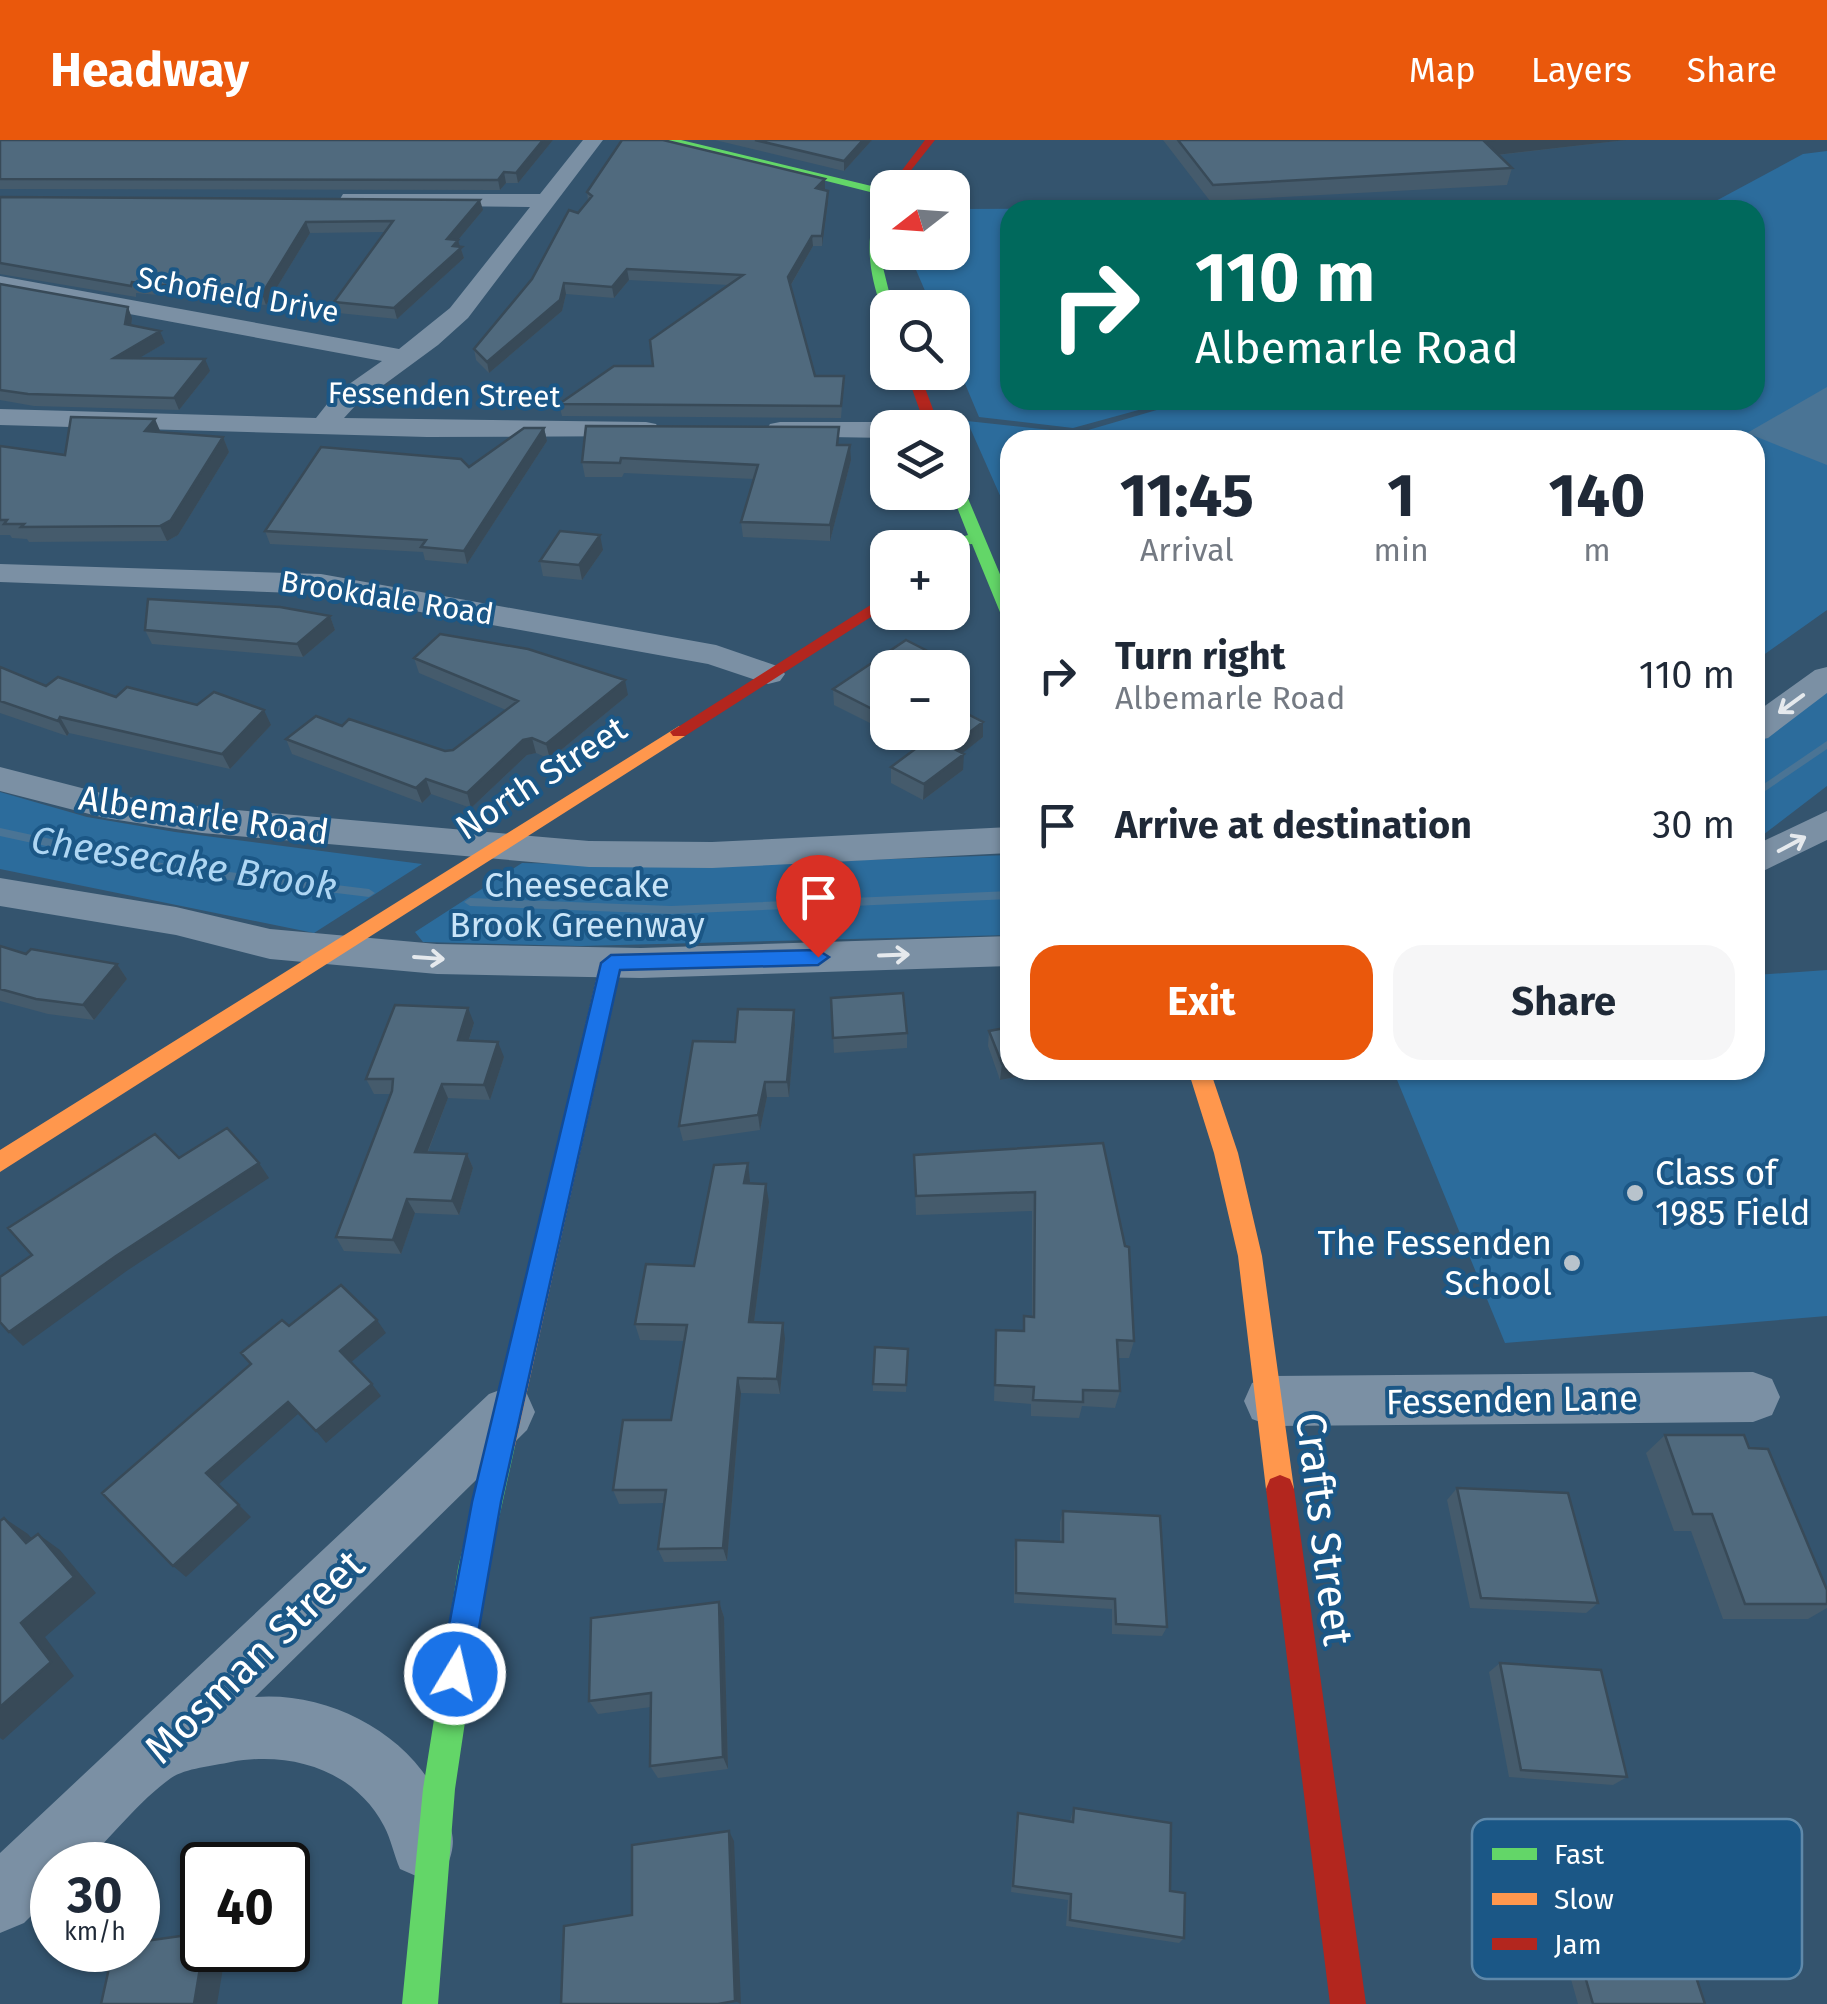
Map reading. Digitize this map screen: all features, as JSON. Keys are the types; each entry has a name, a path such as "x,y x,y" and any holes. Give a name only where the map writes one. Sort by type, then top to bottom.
{"main road":[{"path":"669,140 870,186"},
{"path":"906,170 930,140"},
{"path":"965,510 1000,595"},
{"path":"970,539 976,538"},
{"path":"970,578 992,576"},
{"name":"North Street","path":"866,612 870,607"},
{"name":"North Street","path":"0,1162 870,610"},
{"path":"420,2004 430,1878 460,1639 611,963"},
{"name":"Crafts Street","path":"1202,1080 1244,1220 1348,2004"}],"street":[{"path":"324,424 345,400 405,358 467,304 593,140"},
{"path":"336,199 544,200"},
{"name":"Schofield Drive","path":"0,284 405,358"},
{"name":"Fessenden Street","path":"0,417 426,429 669,430"},
{"path":"745,430 870,430"},
{"name":"Brookdale Road","path":"0,573 332,585 716,655 768,674"},
{"path":"1765,723 1827,677"},
{"name":"Albemarle Road","path":"0,778 105,806 185,818 498,848 679,856 1000,840"},
{"path":"1765,857 1827,824"},
{"path":"0,892 176,920 270,944 437,959 611,963 1000,951"},
{"name":"Fessenden Lane","path":"1271,1402 1753,1397"},
{"name":"Mosman Street","path":"0,1899 508,1412"},
{"path":"158,1749 258,1727 318,1732 344,1744 392,1779 409,1805 430,1878"}],"green space":[{"path":"1827,151 1827,610 1765,654 1765,430 1088,430 1157,410 1765,410 1765,200 1718,200 1803,154"},
{"path":"970,209 1000,209 1000,410 1139,410 1073,428 979,417 968,390 970,290 925,290 916,270 970,270"},
{"path":"970,421 1050,430 1000,430 1000,495"},
{"path":"1827,674 1827,786 1765,833 1765,719"},
{"name":"Cheesecake Brook Greenway","path":"0,792 87,817 422,864 314,933 0,869"},
{"name":"Cheesecake Brook Greenway","path":"1000,855 1000,935 581,946 423,942 415,932 522,863 686,866"},
{"name":"Class of 1985 Field","path":"1827,970 1827,1316 1505,1343 1397,1080 1765,1080 1765,974"}],"shaded area":[{"path":"1827,387 1827,465 1765,440 1765,430 1752,430"}],"building":[{"path":"0,140 543,140 516,173 504,172 498,180 0,179"},
{"path":"622,140 663,140 825,179 816,188 828,191 822,236 812,236 788,277 815,376 844,376 841,406 559,404 614,366 653,366 650,340 743,275 627,269 612,287 564,283 560,300 487,362 474,349 532,279 569,210 578,213 592,196 587,192"},
{"path":"755,140 863,140 844,161"},
{"path":"1178,140 1495,140 1484,141 1512,168 1213,185"},
{"path":"0,197 480,200 447,239 458,240 453,246 462,247 394,308 334,302 393,221 306,222 262,294 132,282 131,286 0,263"},
{"path":"0,284 128,307 125,324 160,331 114,358 205,359 174,398 0,390"},
{"path":"71,417 155,419 145,431 223,437 171,520 160,526 4,524 7,520 0,520 0,446 65,455"},
{"path":"586,426 839,427 837,445 850,445 830,525 741,522 758,465 621,458 620,463 582,462"},
{"path":"524,428 544,428 464,551 421,547 426,540 265,531 321,447 461,459 469,467"},
{"path":"560,531 600,535 579,565 540,561"},
{"path":"148,599 280,607 330,616 297,644 145,630"},
{"path":"440,634 528,649 625,680 546,744 532,738 523,740 467,793 426,779 416,788 286,739 316,716 342,726 349,719 445,751 453,750 518,701 414,658"},
{"path":"906,640 926,650 891,650"},
{"path":"870,664 870,708 833,689"},
{"path":"0,667 46,686 58,677 116,697 127,687 197,705 214,692 264,710 222,754 60,717 58,721 0,701"},
{"path":"970,715 983,722 970,732"},
{"path":"914,750 956,750 964,754 924,784 891,767"},
{"path":"0,946 26,954 31,949 117,964 83,1005 36,999 0,989"},
{"path":"903,993 907,1033 833,1038 831,998"},
{"path":"395,1005 468,1008 458,1040 498,1042 484,1085 442,1084 415,1152 467,1154 452,1201 407,1199 393,1240 336,1237 392,1091 393,1079 366,1079"},
{"path":"738,1009 794,1010 787,1082 765,1082 758,1115 679,1126 693,1041 735,1042"},
{"path":"1000,1029 1000,1059 989,1031"},
{"path":"227,1128 259,1163 116,1256 9,1332 0,1322 0,1277 32,1255 8,1228 155,1134 179,1158"},
{"path":"1103,1143 1125,1246 1129,1247 1134,1341 1117,1340 1120,1391 1083,1390 1083,1402 1033,1400 1034,1387 995,1385 996,1330 1024,1331 1024,1316 1034,1317 1035,1192 916,1196 914,1155"},
{"path":"748,1163 744,1183 766,1184 749,1322 783,1323 777,1379 738,1378 723,1548 658,1549 666,1490 613,1490 623,1420 671,1420 687,1325 635,1324 646,1264 694,1266 714,1165"},
{"path":"341,1285 377,1320 340,1351 372,1384 316,1431 288,1402 206,1473 239,1505 173,1566 102,1493 251,1364 241,1353 282,1320 289,1326"},
{"path":"875,1347 908,1349 906,1385 873,1384"},
{"path":"1665,1435 1744,1435 1749,1448 1768,1449 1827,1590 1827,1604 1745,1604 1712,1514 1693,1514"},
{"path":"1457,1488 1568,1493 1598,1603 1481,1598"},
{"path":"1063,1511 1160,1516 1167,1627 1116,1624 1115,1599 1016,1593 1016,1540 1063,1542"},
{"path":"4,1518 26,1543 38,1534 74,1577 21,1623 51,1662 0,1707 0,1521"},
{"path":"719,1602 723,1757 650,1766 651,1693 589,1701 591,1618"},
{"path":"1500,1663 1601,1670 1627,1777 1521,1770"},
{"path":"1074,1808 1171,1823 1170,1891 1185,1893 1184,1938 1070,1920 1071,1894 1013,1886 1018,1813 1073,1822"},
{"path":"729,1831 735,2001 561,2004 564,1926 632,1915 632,1845"},
{"path":"180,1936 180,1972 199,1972 194,2004 101,2004 108,1972 160,1972 160,1939"},
{"path":"1586,1979 1697,1979 1705,2004 1593,2004"}],"waterway":[{"name":"Cheesecake Brook","path":"1765,788 1827,744"},
{"name":"Cheesecake Brook","path":"0,832 171,869 369,893"},
{"name":"Cheesecake Brook","path":"470,902 671,910 1000,895"}],"traffic: fast":[{"path":"669,140 870,189"},
{"path":"876,270 881,290"},
{"path":"966,510 1000,593"},
{"path":"970,539 976,538"},
{"path":"420,2004 439,1789 473,1568 501,1446"}],"traffic: slow":[{"path":"0,1162 679,732"},
{"path":"501,1446 611,963"},
{"path":"1202,1080 1226,1153 1250,1256 1280,1489"}],"traffic: jam":[{"path":"906,170 930,140"},
{"path":"919,390 926,410"},
{"path":"679,732 870,610"},
{"path":"1280,1489 1348,2004"}],"place":[{"name":"Class of 1985 Field","path":"1635,1193"},
{"name":"The Fessenden School","path":"1572,1263"}],"route":[{"path":"455,1674 486,1502 611,963 818,957"}]}
